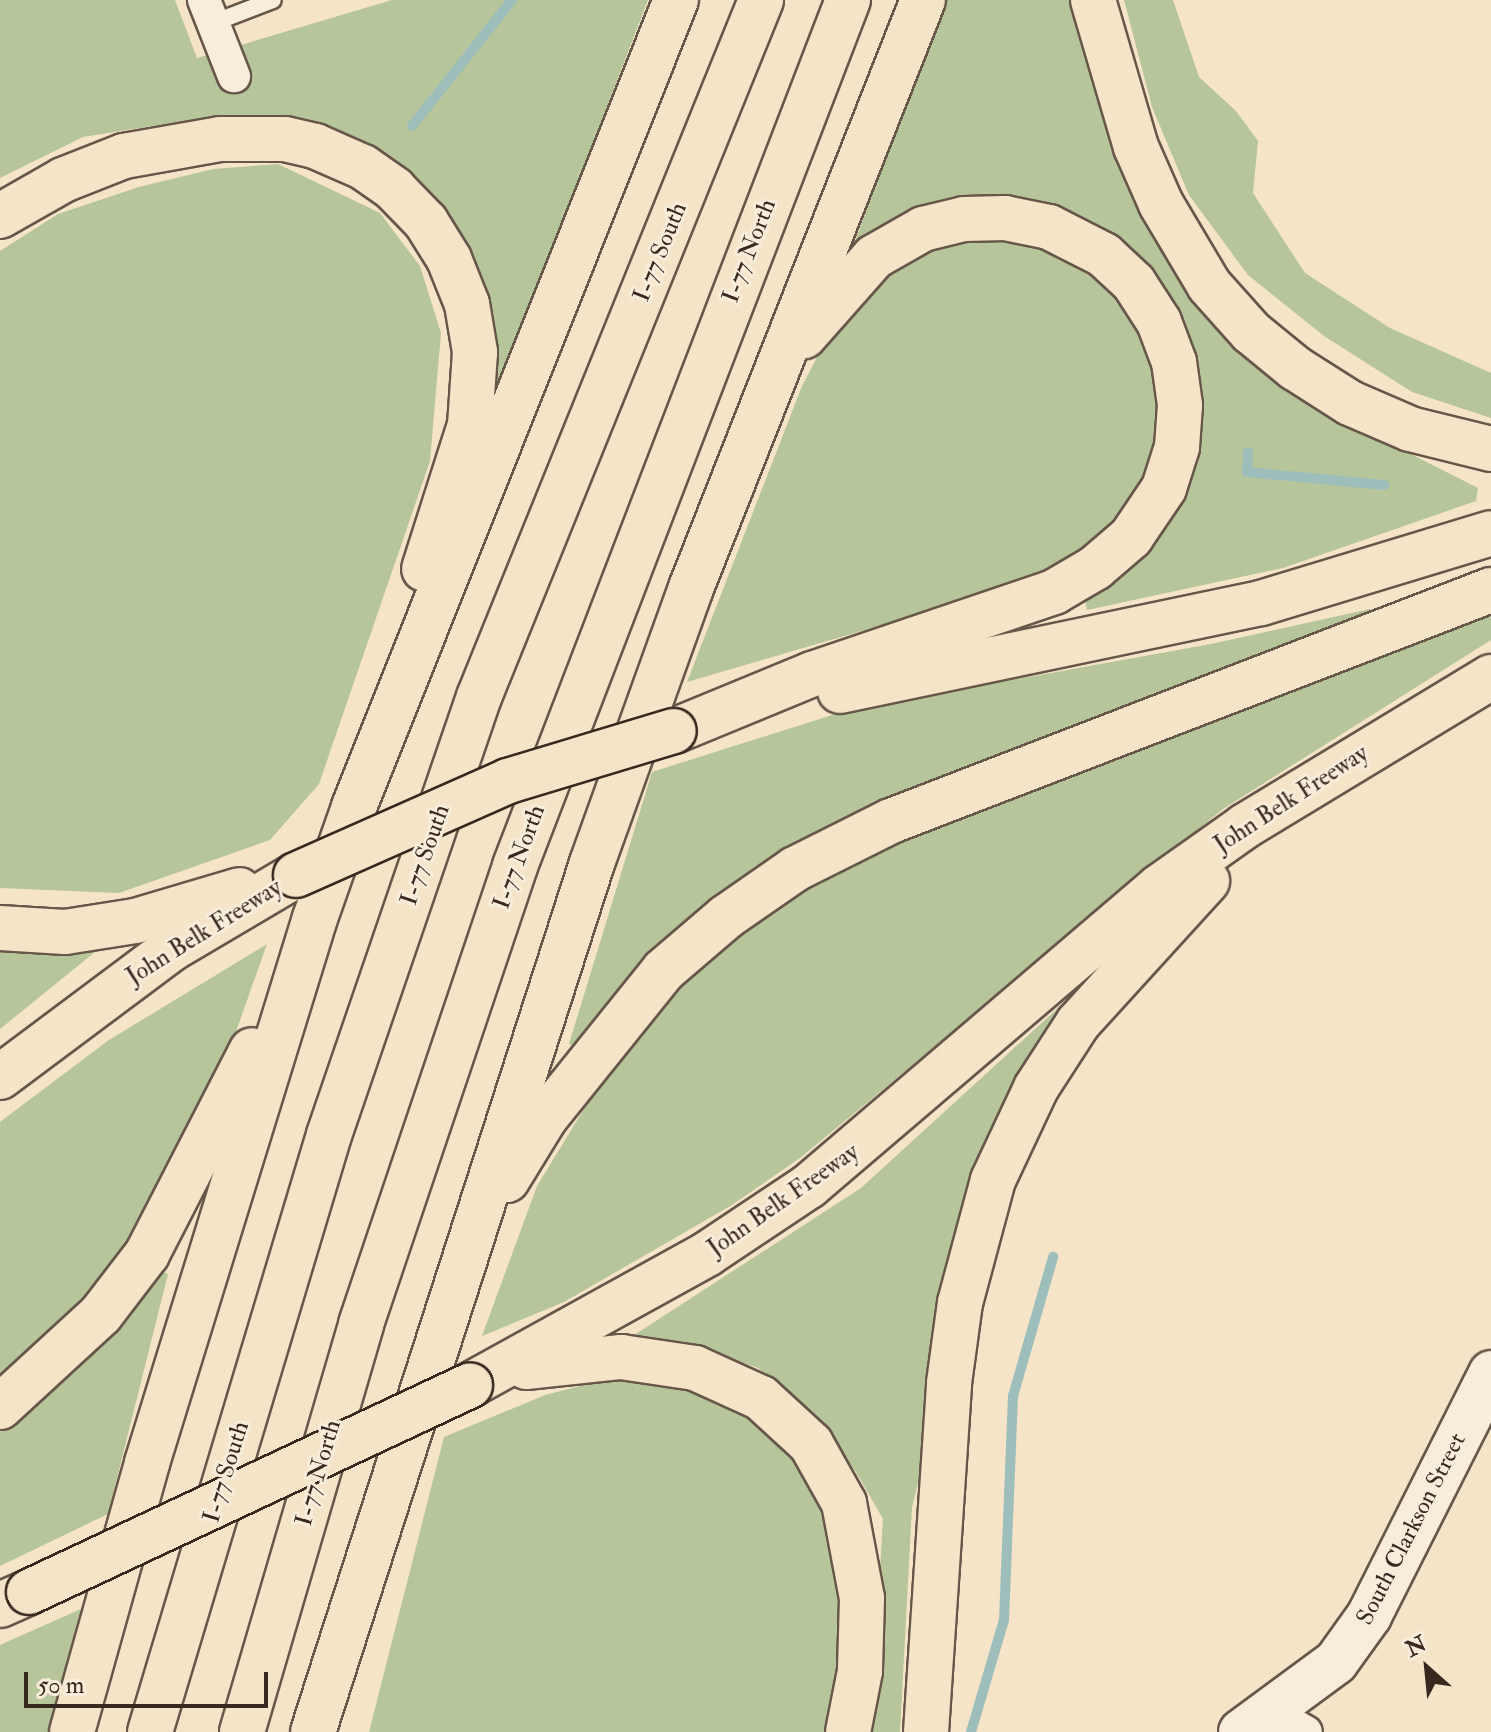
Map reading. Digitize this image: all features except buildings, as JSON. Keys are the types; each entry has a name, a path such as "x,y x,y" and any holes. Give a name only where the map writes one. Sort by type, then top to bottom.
{"highway":[{"path":"72,1732 147,1463 315,918 354,807 676,0"},
{"name":"I-77 South","path":"150,1732 329,1135 479,697 761,0"},
{"name":"I-77 North","path":"242,1732 361,1324 515,866 848,0"},
{"path":"313,1732 356,1606 592,863 691,588 923,0"},
{"path":"1093,0 1136,147 1161,204 1209,285 1251,332 1295,368 1350,403 1410,429 1491,449"},
{"path":"0,216 63,180 124,156 220,139 285,139 342,156 394,189 426,222 449,259 467,304 475,352 474,400 354,807"},
{"path":"674,731 812,674 1054,592 1095,568 1131,537 1159,500 1177,447 1180,405 1174,362 1159,322 1134,283 1087,244 1049,227 1005,218 964,219 923,229 886,248 828,304 772,385"},
{"name":"John Belk Freeway","path":"0,1077 171,949 296,875 508,781 674,731 915,672 1261,603 1491,533"},
{"path":"465,1255 545,1118 608,1034 663,971 726,917 795,869 891,821 978,786 1491,590"},
{"name":"John Belk Freeway","path":"15,1598 470,1385 707,1254 809,1186 1159,887 1302,791 1491,677"},
{"path":"926,1732 949,1383 963,1289 993,1180 1036,1088 1094,1003 1169,918 1302,791"},
{"path":"0,928 65,932 135,921 296,875"},
{"path":"0,1407 101,1314 147,1254 195,1167 315,918"},
{"path":"470,1385 558,1362 646,1358 695,1368 741,1387 796,1427 835,1483 853,1535 863,1630 848,1732"},
{"path":"336,1732 356,1606"}],"main road":[{"name":"South Clarkson Street","path":"1273,1725 1336,1662 1369,1616 1491,1373"}],"street":[{"path":"209,12 234,76"}],"lane":[{"path":"209,12 273,0"}],"green space":[{"path":"0,0 175,0 197,58 392,0 648,0 495,397 450,226 278,117 221,115 83,137 0,178"},
{"path":"945,0 1077,0 1126,162 1320,408 1478,488 1476,501 1283,568 1087,610 1084,596 1121,574 1187,335 1169,294 1140,260 1095,224 1058,209 863,248 854,244"},
{"path":"1124,0 1173,0 1199,77 1236,111 1258,141 1253,193 1305,273 1390,328 1491,373 1491,418 1412,392 1324,336 1248,275 1189,195 1152,107"},
{"path":"278,164 380,213 420,266 441,333 430,461 319,784 270,840 119,893 0,888 0,251 58,214 139,187 213,169"},
{"path":"985,238 1043,246 1099,275 1131,306 1156,365 1163,420 1153,465 1117,527 1040,579 687,682 802,386 826,340 873,284 924,250"},
{"path":"1370,609 1369,623 936,784 576,1046 569,1044 652,772 851,709 1211,644"},
{"path":"1491,616 1491,640 1223,809 800,1158 732,1205 564,1302 482,1336 537,1186 620,1050 704,961 806,885 902,837"},
{"path":"267,944 210,1105 145,1233 71,1327 0,1387 0,1122 109,1040"},
{"path":"0,945 100,948 0,1029"},
{"path":"1080,988 1013,1100 912,1507 900,1732 870,1732 883,1519 856,1472 814,1415 758,1368 682,1341 628,1339 861,1188"},
{"path":"159,1271 168,1274 108,1514 0,1566 0,1432 65,1378"},
{"path":"608,1379 683,1385 736,1405 777,1438 806,1471 834,1528 848,1636 833,1732 369,1732 444,1437 545,1395"},
{"path":"81,1609 48,1732 0,1732 0,1645"}],"waterway":[{"path":"412,126 512,0"},
{"path":"1248,452 1247,472 1384,485"},
{"path":"971,1732 1004,1620 1013,1396 1053,1257"}]}
